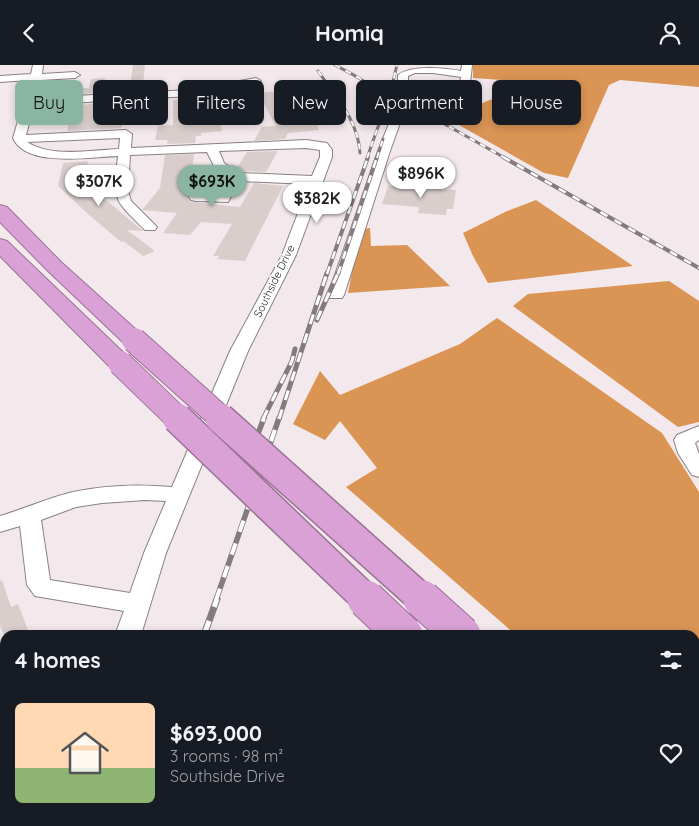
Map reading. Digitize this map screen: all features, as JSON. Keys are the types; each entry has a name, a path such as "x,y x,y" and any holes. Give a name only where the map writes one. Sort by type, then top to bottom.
{"highway":[{"path":"0,211 36,248 127,352 399,630"},
{"path":"0,245 456,630"}],"street":[{"path":"403,80 403,75 410,70 467,70"},
{"path":"0,79 38,71 75,75"},
{"path":"83,99 178,94"},
{"name":"Southside Drive","path":"24,125 19,139 22,145 26,149 47,154 296,144 323,146 327,153 289,255 240,351 155,553 130,630"},
{"path":"382,139 390,125"},
{"path":"336,295 394,125"},
{"path":"211,148 219,165 236,177 317,180"},
{"path":"124,152 121,191 125,202 150,227"},
{"path":"196,197 223,199 236,177"},
{"path":"691,437 688,453 699,469"},
{"path":"0,524 73,500 102,495 145,492 180,495"},
{"path":"29,516 34,539 39,585 43,589 68,591 138,604"}],"shaded area":[{"path":"473,65 699,65 699,87 620,80 609,85 568,178 544,173 459,125 482,125 482,103 492,99 492,125 581,125 581,80 473,78"},
{"path":"536,200 633,266 488,283 463,233 505,212"},
{"path":"370,228 371,246 407,245 450,286 348,293 363,229"},
{"path":"669,281 699,301 699,422 678,427 513,306 528,294"},
{"path":"497,318 662,433 699,492 699,630 510,630 346,487 377,468 340,421 325,440 293,424 320,371 340,395 460,344"}],"building":[{"path":"133,65 145,65 144,80 131,80"},
{"path":"105,78 105,80 93,80 93,93 83,94 83,88 89,88 91,79"},
{"path":"264,92 274,92 274,122 264,104"},
{"path":"173,100 178,100 178,125 221,125 222,131 201,133 201,136 196,136 195,143 167,144 168,140 155,140 158,126 173,125"},
{"path":"93,104 93,125 123,125 121,128 67,131 69,125 83,125 83,105"},
{"path":"317,125 319,130 288,133 285,139 254,141 262,127"},
{"path":"278,151 266,172 240,171 236,169 247,152"},
{"path":"194,154 191,179 225,181 218,193 189,193 187,198 191,202 240,207 254,183 283,186 245,261 217,259 219,256 213,256 232,224 201,222 190,235 163,233 177,213 142,210 160,188 165,155"},
{"path":"88,161 83,192 93,189 143,231 127,230 155,251 143,256 123,241 121,242 58,186 63,163"},
{"path":"388,186 456,190 453,209 447,209 446,215 418,213 419,207 382,204"},
{"path":"2,580 11,607 18,604 28,630 2,630 0,626 0,581"}],"railway":[{"path":"335,65 362,80"},
{"path":"393,80 397,65"},
{"path":"318,71 351,119 360,153"},
{"path":"367,158 379,125"},
{"path":"446,125 505,158"},
{"path":"377,158 383,139"},
{"path":"327,274 368,157"},
{"path":"338,274 377,157"},
{"path":"503,157 699,268"},
{"path":"279,419 327,273"},
{"path":"317,320 338,273"},
{"path":"263,419 292,361 295,349"},
{"path":"254,444 264,418"},
{"path":"216,600 279,418"},
{"path":"206,630 217,599"}]}
